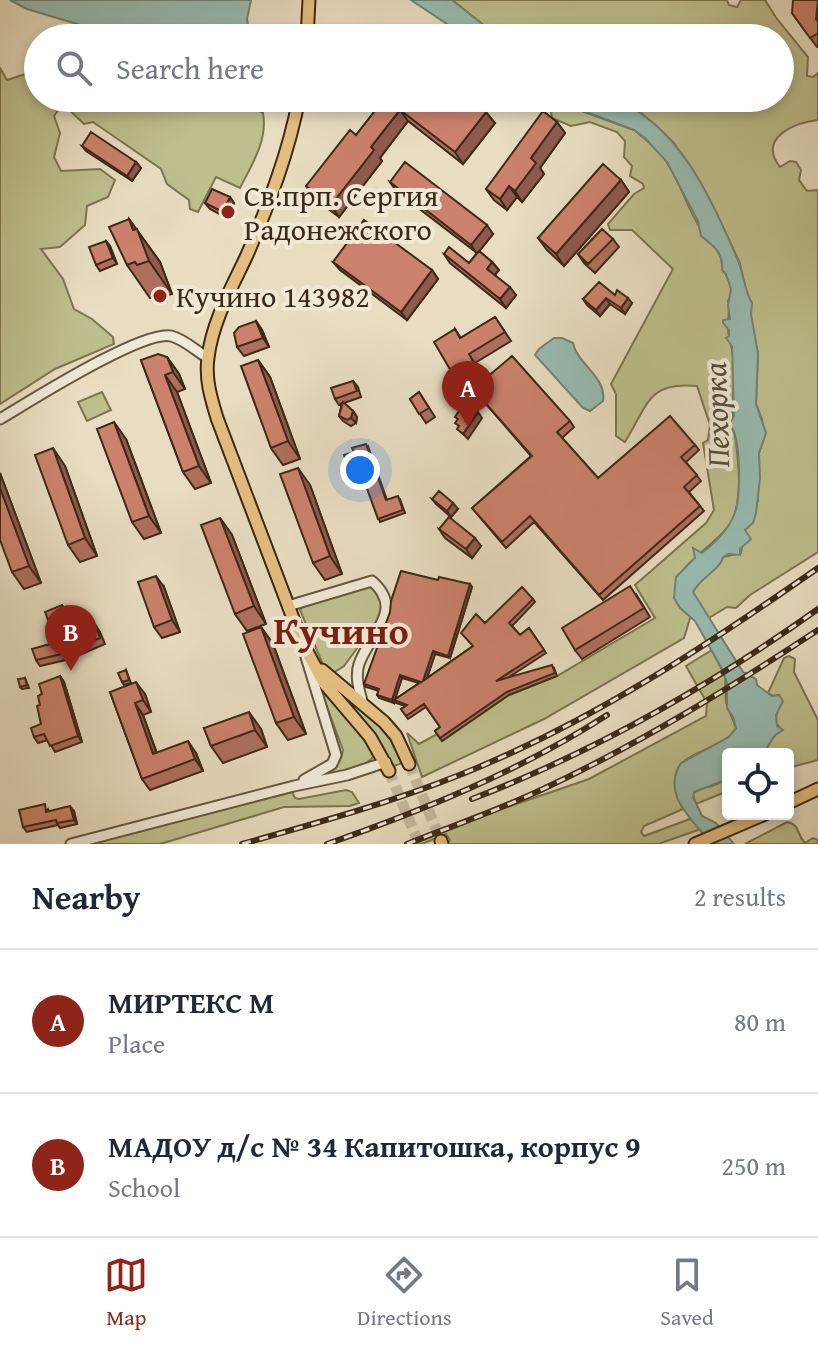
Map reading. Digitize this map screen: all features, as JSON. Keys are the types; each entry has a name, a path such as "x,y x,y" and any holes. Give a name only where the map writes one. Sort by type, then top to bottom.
{"main road":[{"path":"308,24 309,0"},
{"path":"295,112 281,168 217,323 207,374 211,401 302,642 324,683 364,729 387,766"},
{"path":"295,624 324,673 362,701 396,736 409,764"},
{"path":"794,800 818,789"},
{"path":"696,844 752,820"}],"street":[{"path":"0,419 74,376 155,337 170,336 208,358"},
{"path":"288,606 372,581 379,587 385,595 385,613 360,663 357,682 362,701"},
{"path":"294,786 325,770 336,755 302,642"},
{"path":"71,844 294,786 387,766"}],"green space":[{"path":"452,0 727,0 729,5 737,7 741,0 765,0 781,24 482,24"},
{"path":"794,40 808,57 807,76 813,77 818,73 818,120 790,128 776,140 773,148 780,167 790,161 796,162 801,170 799,180 807,191 818,190 818,552 750,595 736,608 727,607 709,618 693,592 723,557 741,553 745,530 758,501 759,453 764,438 762,419 756,404 758,354 740,263 715,211 674,143 639,112 794,112"},
{"path":"0,68 7,80 24,75 24,112 57,112 54,116 60,133 54,157 61,171 100,169 115,180 108,197 87,206 85,225 60,247 41,249 63,279 74,309 113,337 114,344 55,369 0,404"},
{"path":"71,112 261,112 264,123 258,152 240,188 216,177 198,212 190,209 189,200 167,184 161,169 93,122 84,124"},
{"path":"551,112 584,112 634,130 666,161 698,225 720,255 722,270 731,289 728,329 734,361 732,422 738,464 737,503 729,525 678,578 675,589 678,602 691,615 684,638 544,719 422,777 407,733 419,744 509,695 557,676 655,618 635,585 706,523 714,510 703,443 708,440 710,425 697,386 668,387 659,392 651,398 625,442 616,436 616,394 611,384 673,269 632,230 610,230 608,224 634,194 644,188 630,176 632,166 624,157 625,141 617,132 590,122 571,126 552,118"},
{"path":"102,392 111,410 87,421 78,402"},
{"path":"372,586 382,597 380,617 344,666 333,673 324,667 300,610 307,602"},
{"path":"712,650 725,676 726,703 736,728 721,742 681,764 676,773 676,785 683,809 644,826 641,832 644,836 690,819 701,829 658,844 446,844 450,840 446,834 414,844 473,819 589,779 706,716 707,703 686,666"},
{"path":"789,656 795,659 794,672 818,720 818,760 794,766 794,748 767,748 782,730 776,723 779,695 768,693 784,658"},
{"path":"317,680 376,753 365,764 316,776 334,767 343,750"},
{"path":"335,687 392,736 405,762 391,767"},
{"path":"722,782 722,793 696,804 693,795 697,789"},
{"path":"346,790 352,792 359,803 350,806 284,807 160,844 89,844 292,792 299,799"},
{"path":"787,822 796,828 805,843 813,838 818,840 818,844 745,844"}],"water":[{"path":"10,0 251,0 248,24 77,24 27,9"},
{"path":"411,0 452,0 482,24 447,24"},
{"path":"586,112 638,112 673,143 716,211 737,258 752,303 758,354 756,404 766,433 759,453 756,513 753,523 745,530 751,539 740,549 740,555 723,557 693,592 743,672 756,679 757,685 772,696 779,695 783,701 776,715 777,726 783,730 775,735 767,748 722,748 722,781 694,792 693,797 702,816 716,823 734,844 711,844 688,816 674,786 681,763 729,737 736,728 727,708 727,683 722,669 695,621 674,598 676,577 695,558 693,548 702,553 712,545 728,526 737,507 738,453 729,424 734,416 732,346 726,338 729,330 723,323 723,320 730,319 728,305 731,289 719,254 701,236 698,221 667,162 634,130"},
{"path":"554,338 573,343 580,358 601,385 603,401 590,411 583,408 535,355"}],"building":[{"path":"793,0 818,0 818,33 810,38 792,13"},
{"path":"374,112 398,112 371,147 374,150 331,205 306,186 350,130 356,135"},
{"path":"403,112 486,112 455,152"},
{"path":"542,112 557,122 531,158 536,163 515,191 509,186 500,199 486,189"},
{"path":"91,132 136,162 127,176 82,146"},
{"path":"405,162 487,225 471,245 390,182"},
{"path":"603,164 621,180 556,254 538,238"},
{"path":"212,189 230,197 223,212 205,203"},
{"path":"129,219 133,230 137,229 149,261 137,265 135,262 127,265 109,227"},
{"path":"364,220 432,270 401,312 333,262"},
{"path":"602,229 613,239 588,264 578,254"},
{"path":"106,241 113,258 96,265 89,247"},
{"path":"449,247 469,263 479,251 492,262 487,269 510,287 500,299 444,254"},
{"path":"599,282 615,295 617,290 628,298 621,308 606,298 596,310 583,299"},
{"path":"495,317 505,332 469,354 476,366 455,378 434,342 455,329 460,338"},
{"path":"256,321 263,338 237,347 234,333 239,327"},
{"path":"158,354 167,357 173,372 165,375 199,466 183,472 141,360"},
{"path":"512,356 570,421 557,432 598,478 670,416 695,445 681,457 697,475 684,487 700,506 599,595 530,516 502,542 472,508 532,456 473,389"},
{"path":"258,360 288,441 271,448 241,366"},
{"path":"353,381 357,391 335,399 331,388"},
{"path":"419,392 429,408 419,414 410,399"},
{"path":"343,402 353,411 347,420 339,416"},
{"path":"469,406 478,412 463,434 457,429 459,426 455,423 458,419 455,417 461,408 466,411"},
{"path":"114,422 149,516 132,522 97,429"},
{"path":"366,444 386,500 398,496 403,510 378,519 356,458 346,462 344,455 354,452 352,448"},
{"path":"53,448 85,538 68,545 35,455"},
{"path":"298,468 330,556 313,563 280,474"},
{"path":"0,488 29,566 12,572 0,540"},
{"path":"439,491 453,503 447,511 432,499"},
{"path":"449,517 475,538 466,549 439,529"},
{"path":"220,518 254,606 235,614 201,525"},
{"path":"401,571 470,584 448,656 433,651 423,681 473,646 461,633 476,614 485,623 522,587 533,599 509,623 520,635 529,628 544,650 496,681 552,665 555,673 507,692 440,738 435,731 440,727 424,704 406,716 401,709 407,705 394,700 421,682 400,675 392,700 377,695 379,689 364,684"},
{"path":"156,576 172,620 154,627 138,582"},
{"path":"630,586 644,608 575,650 562,628"},
{"path":"62,605 73,637 96,626 100,638 66,653 36,660 32,649 57,642 45,612"},
{"path":"261,627 294,717 276,723 243,634"},
{"path":"126,670 129,680 122,682 118,673"},
{"path":"60,676 78,736 50,746 44,734 34,737 31,728 41,724 37,706 40,705 38,696 42,694 39,684"},
{"path":"25,678 27,685 20,687 18,679"},
{"path":"136,682 143,700 135,703 153,754 188,741 195,759 142,779 110,692"},
{"path":"249,712 255,730 211,746 204,728"},
{"path":"45,804 46,812 70,806 74,820 57,823 56,820 23,827 19,810"}],"tunnel":[{"path":"409,764 441,841"},
{"path":"389,771 419,844"}],"railway":[{"path":"242,844 408,794 509,754 646,681 818,568"},
{"path":"472,799 563,760 651,715 736,664 818,609"},
{"path":"407,844 526,797 579,772 718,694 818,630"},
{"path":"327,844 471,788 540,754 607,715"}],"place":[{"name":"Св.прп. Сергия Радонежского","path":"228,212"},
{"name":"Кучино 143982","path":"160,296"},
{"name":"МИРТЕКС М","path":"468,427"},
{"name":"МАДОУ д/с № 34 Капитошка, корпус 9","path":"71,671"}],"district":[{"name":"Кучино","path":"341,630"}],"water label":[{"name":"Пехорка","path":"716,415"}]}
